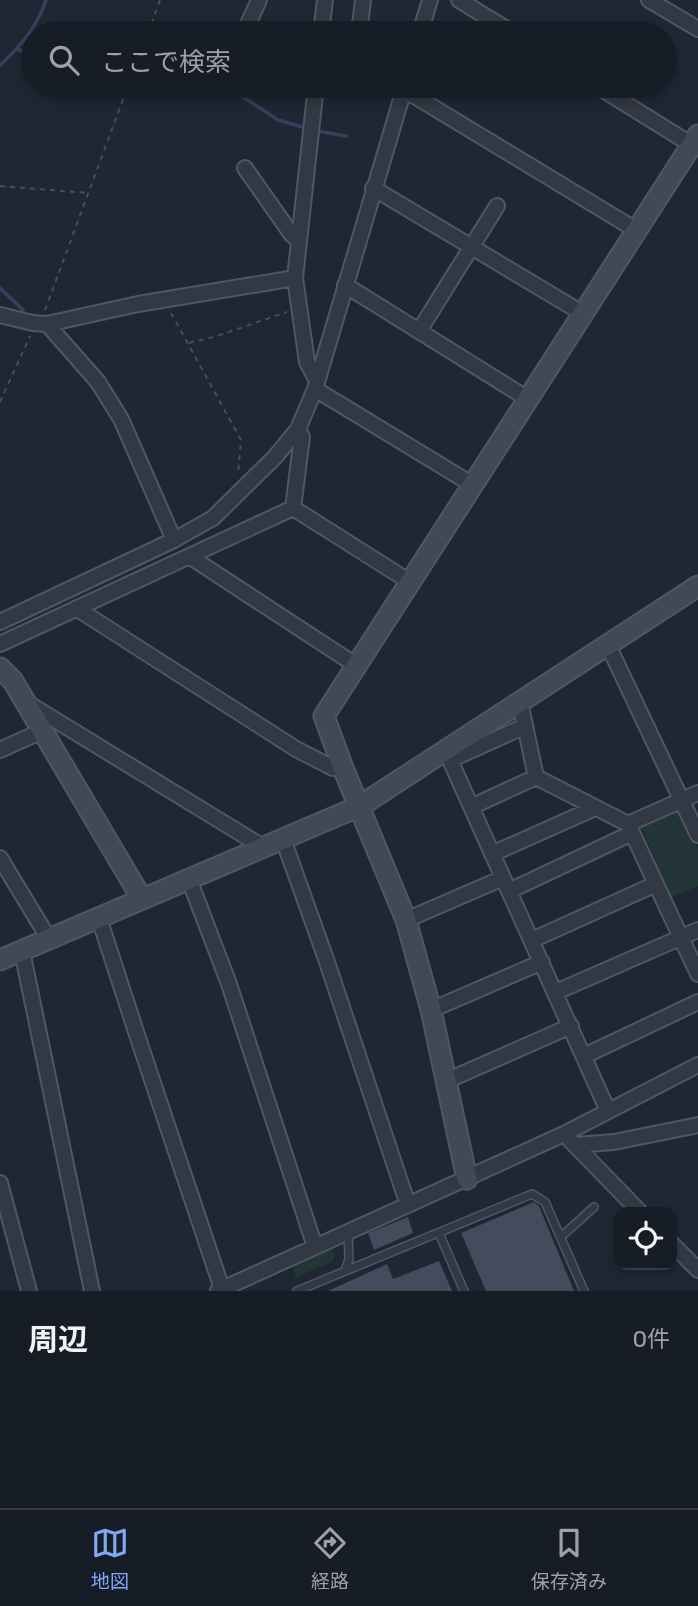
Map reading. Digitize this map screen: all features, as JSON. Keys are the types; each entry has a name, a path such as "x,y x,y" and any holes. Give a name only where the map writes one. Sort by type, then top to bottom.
{"street":[{"path":"249,21 259,0"},
{"path":"322,21 324,0"},
{"path":"360,21 363,0"},
{"path":"424,21 430,0"},
{"path":"459,0 493,21"},
{"path":"649,0 698,29"},
{"path":"315,98 295,278 307,362 315,384 473,485"},
{"path":"0,622 174,540 213,517 275,457 298,429 315,384 400,98"},
{"path":"421,98 636,230"},
{"path":"467,1179 431,1010 407,920 324,716 695,140 619,98"},
{"path":"245,168 299,241"},
{"path":"373,188 582,313"},
{"path":"419,331 497,206"},
{"path":"0,315 42,324 295,278"},
{"path":"345,285 528,399"},
{"path":"42,324 98,382 121,419 174,540"},
{"path":"293,508 302,438 298,429"},
{"path":"0,644 293,508"},
{"path":"293,508 410,582"},
{"path":"189,556 356,666"},
{"path":"0,960 360,806 447,756 520,702 698,586"},
{"path":"76,608 296,749 333,768 343,768"},
{"path":"608,645 698,835"},
{"path":"0,668 13,681 142,899"},
{"path":"24,701 264,847"},
{"path":"520,702 536,777"},
{"path":"447,756 525,726"},
{"path":"0,750 42,731"},
{"path":"447,756 608,1111"},
{"path":"471,807 536,777"},
{"path":"536,777 630,829 698,974"},
{"path":"407,920 506,885 630,829 698,793"},
{"path":"492,854 596,808"},
{"path":"283,839 408,1205"},
{"path":"0,858 49,939"},
{"path":"189,879 229,984 315,1247"},
{"path":"531,940 656,884"},
{"path":"99,918 220,1290 467,1179 698,1065"},
{"path":"556,992 698,930"},
{"path":"22,951 92,1291"},
{"path":"431,1010 542,962"},
{"path":"584,1056 698,1002"},
{"path":"446,1081 571,1026"},
{"path":"575,1145 614,1142 698,1125"},
{"path":"564,1133 635,1207"},
{"path":"0,1183 29,1291"},
{"path":"677,1249 698,1270"}],"lane":[{"path":"297,1291 533,1194 545,1202 584,1291"},
{"path":"562,1236 594,1207"},
{"path":"345,1271 349,1259 348,1233"},
{"path":"439,1233 464,1291"}],"path":[{"path":"152,21 160,0"},
{"path":"0,402 42,324 124,98"},
{"path":"0,186 89,193"},
{"path":"163,300 241,440 240,470 236,477"},
{"path":"188,343 299,310"}],"shaded area":[{"path":"681,810 698,848 698,886 672,897 641,827"},
{"path":"333,1248 333,1261 296,1277 292,1266"}],"building":[{"path":"534,1202 539,1206 574,1291 486,1291 461,1233"},
{"path":"408,1217 413,1233 374,1250 368,1233"},
{"path":"439,1261 452,1291 328,1291 387,1264 393,1279"}],"waterway":[{"path":"37,21 46,0"},
{"path":"0,65 21,44"},
{"path":"17,49 21,50"},
{"path":"245,98 278,120 306,128"},
{"path":"317,131 346,136"},
{"path":"0,288 23,310"}]}
